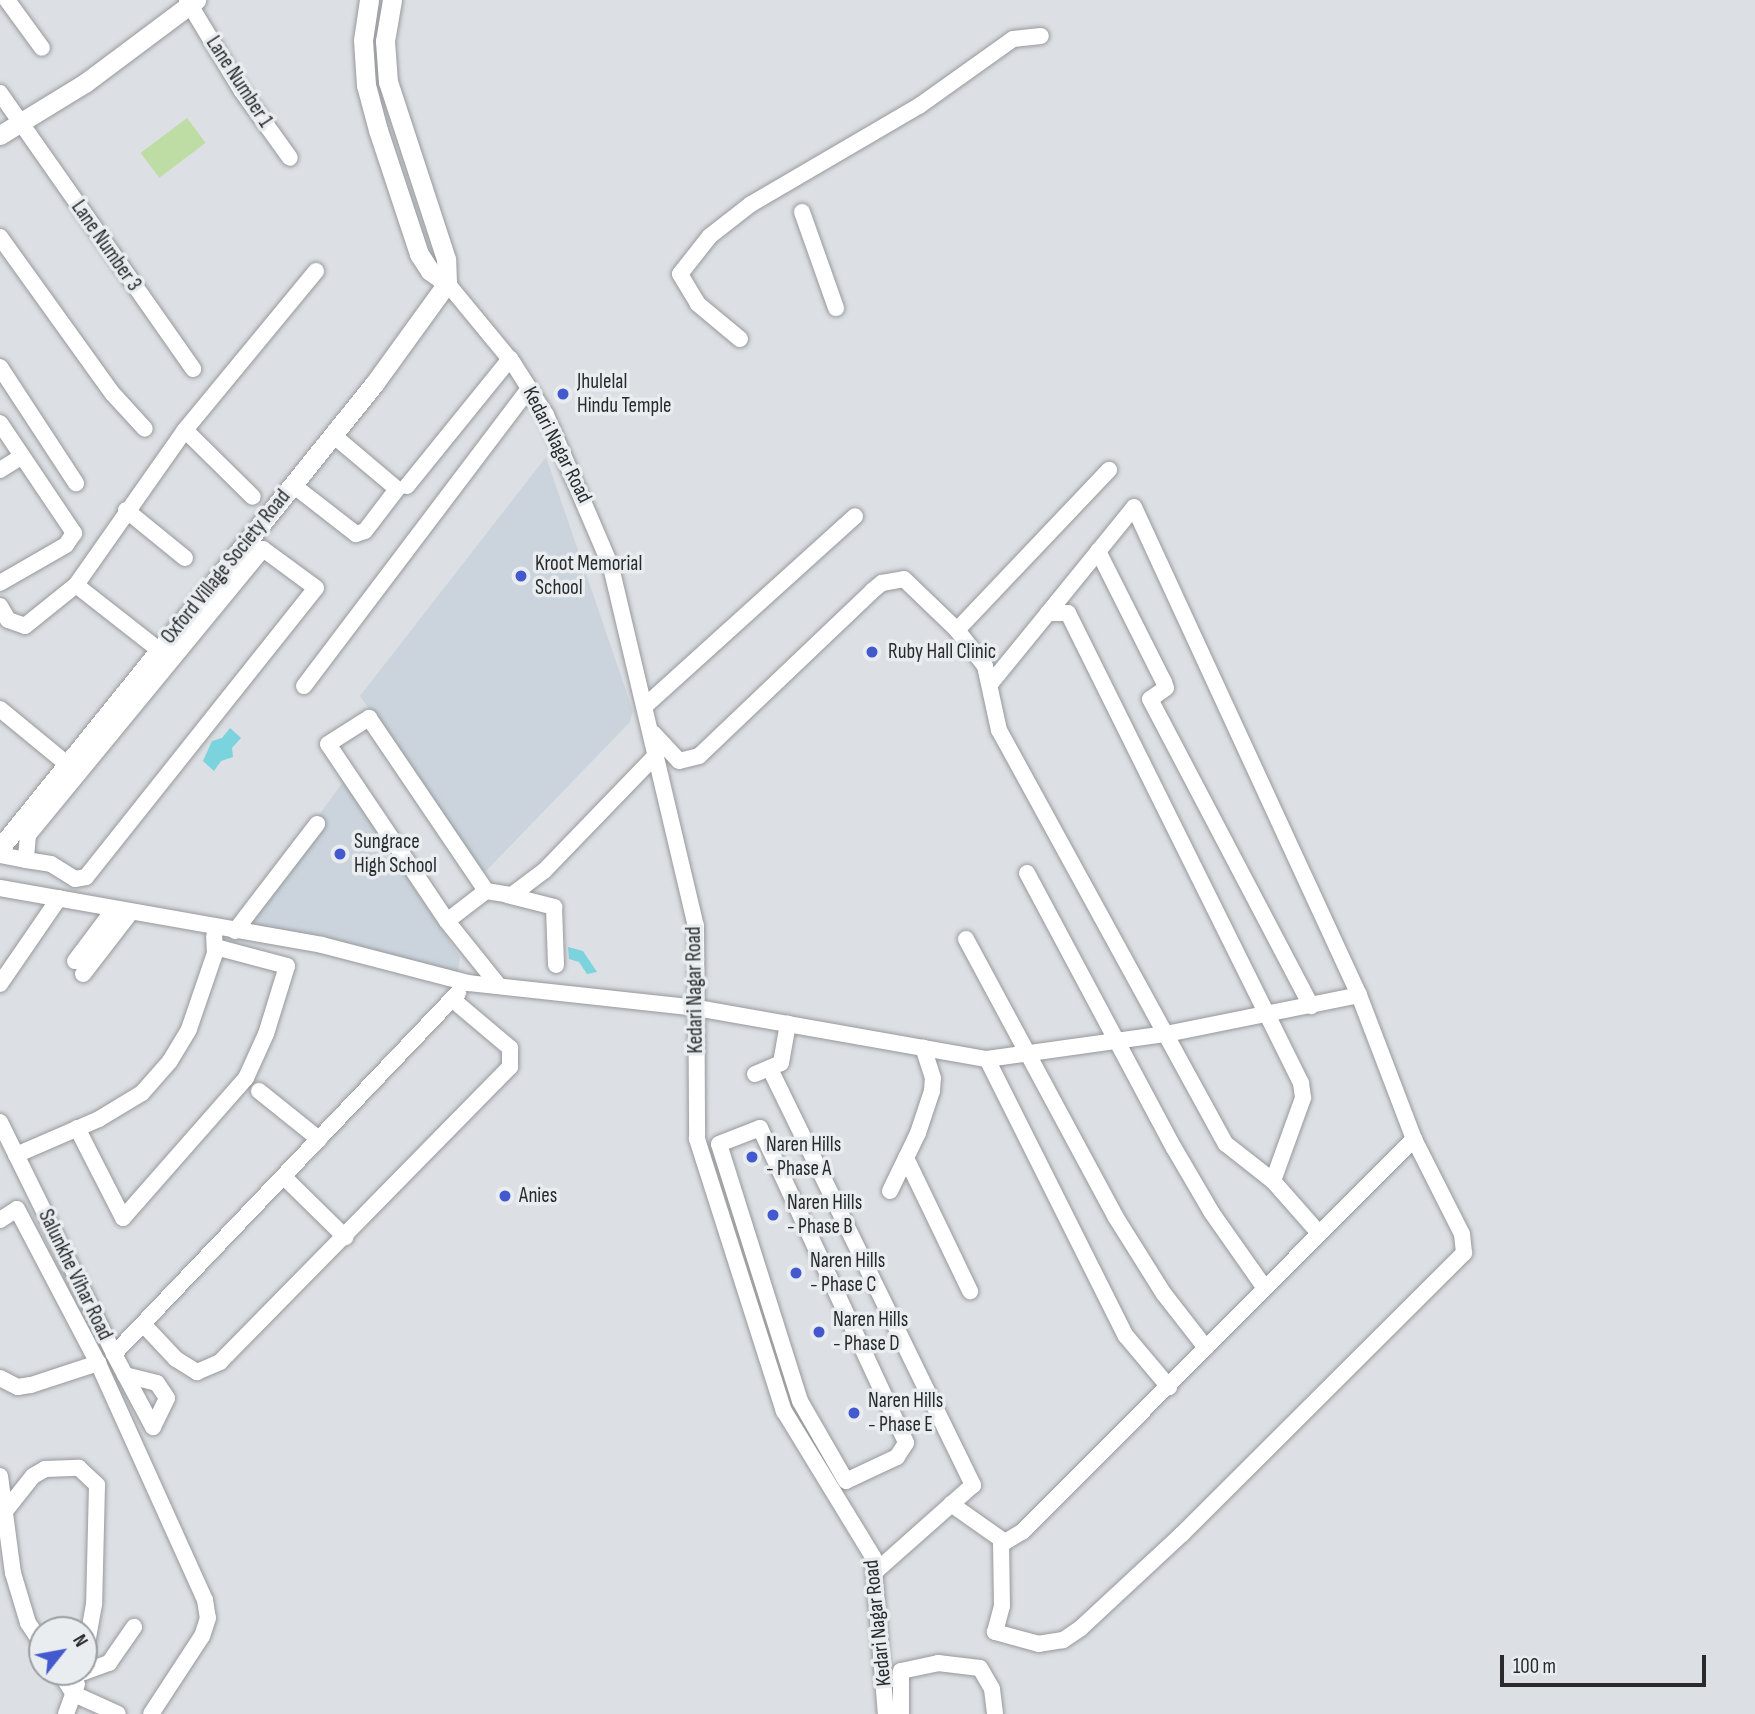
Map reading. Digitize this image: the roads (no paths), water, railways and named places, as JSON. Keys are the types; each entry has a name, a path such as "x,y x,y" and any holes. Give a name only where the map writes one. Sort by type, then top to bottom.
{"street":[{"path":"7,0 41,48"},
{"path":"369,0 364,51 366,85 378,130 419,254 430,271 447,283"},
{"path":"392,0 385,41 388,82 446,259 447,283"},
{"path":"0,135 85,83 191,2"},
{"name":"Lane Number 1","path":"191,2 242,91 290,158"},
{"path":"740,339 698,304 680,274 710,236 751,204 919,106 1013,39 1041,36"},
{"name":"Lane Number 3","path":"0,93 193,369"},
{"path":"802,212 836,308"},
{"path":"0,237 113,394 145,429"},
{"path":"0,606 8,620 25,626 76,585 125,510 185,429 316,271"},
{"name":"Kedari Nagar Road","path":"447,283 510,359 529,388 593,514 611,567 696,926 697,1139 784,1411 868,1543 874,1573 886,1714"},
{"name":"Oxford Village Society Road","path":"0,848 159,650 256,544 293,485 447,283"},
{"path":"407,486 510,359"},
{"path":"0,367 76,483"},
{"path":"304,685 529,388"},
{"path":"0,423 74,533 66,545 0,583"},
{"path":"185,429 253,497"},
{"path":"293,485 356,534 365,531 397,489 333,435"},
{"path":"0,470 22,456"},
{"path":"957,630 1109,470"},
{"path":"991,683 1134,507 1359,995 1414,1139 1462,1234 1464,1253 1182,1534 1081,1628 1063,1640 1039,1644 995,1632 1002,1606 1002,1540"},
{"path":"125,510 184,558"},
{"path":"645,706 855,516"},
{"path":"0,855 22,860 51,864 75,880 86,877 316,588 256,544 29,835 22,860"},
{"path":"1098,551 1164,682 1166,688 1150,699 1311,1006"},
{"path":"651,731 679,761 699,756 872,591 892,579 904,579 957,630 985,666 991,683 999,730 1226,1143 1273,1181 1318,1232"},
{"path":"76,585 159,650"},
{"path":"1048,613 1068,613 1303,1091 1273,1181"},
{"path":"0,709 67,764"},
{"path":"499,986 447,921 328,744 369,718 486,891 554,907 556,965"},
{"path":"504,895 512,895 544,871 656,755"},
{"path":"235,930 317,824"},
{"path":"1027,873 1206,1202 1264,1287"},
{"path":"0,888 322,945 468,983 697,1008 987,1059 1116,1038 1166,1034 1266,1016 1359,995"},
{"path":"447,921 486,891"},
{"path":"0,984 59,898"},
{"path":"79,967 122,910"},
{"path":"5,1138 77,1128 142,1093 170,1061 201,1001 215,947 214,927"},
{"path":"966,939 1115,1216 1164,1294 1206,1348"},
{"path":"77,1128 123,1218 246,1078 287,966 215,947"},
{"path":"114,1354 468,983"},
{"path":"143,1324 176,1359 197,1372 208,1369 345,1237 510,1067 510,1048 452,999"},
{"path":"788,1024 785,1057 763,1072 973,1485 874,1573"},
{"path":"890,1191 932,1091 933,1078 923,1048"},
{"path":"987,1059 1126,1336 1168,1387"},
{"path":"259,1091 319,1139"},
{"path":"760,1128 906,1443 897,1457 846,1481 800,1401 755,1255 719,1144 760,1128"},
{"name":"Salunkhe Vihar Road","path":"5,1138 114,1354 125,1375 153,1427 163,1413 167,1398 157,1383 125,1375"},
{"path":"951,1504 1002,1540 1009,1542 1023,1531 1318,1232 1414,1139"},
{"path":"906,1158 970,1291"},
{"path":"284,1177 345,1237"},
{"path":"0,1220 17,1209 98,1363 205,1600 208,1618 202,1636 150,1714"},
{"path":"736,1262 755,1255"},
{"path":"0,1378 18,1387 98,1363"},
{"path":"6,1510 33,1476 45,1469 79,1468 97,1485 92,1616"},
{"path":"0,1476 13,1573 28,1623"},
{"path":"98,1666 109,1663 135,1627"},
{"path":"901,1714 901,1671 938,1663 980,1668 992,1689 995,1714"},
{"path":"69,1686 74,1694 118,1714"},
{"path":"66,1714 77,1686"}],"water":[{"path":"230,728 241,738 232,748 233,757 221,761 214,771 203,761 212,741 222,738"},
{"path":"568,947 583,951 597,972 587,974 579,962 569,959"}],"place":[{"name":"Jhulelal Hindu Temple","path":"563,394"},
{"name":"Kroot Memorial School","path":"521,576"},
{"name":"Ruby Hall Clinic","path":"872,652"},
{"name":"Sungrace High School","path":"340,854"},
{"name":"Naren Hills - Phase A","path":"752,1157"},
{"name":"Anies","path":"505,1196"},
{"name":"Naren Hills - Phase B","path":"773,1215"},
{"name":"Naren Hills - Phase C","path":"796,1273"},
{"name":"Naren Hills - Phase D","path":"819,1332"},
{"name":"Naren Hills - Phase E","path":"854,1413"}]}
